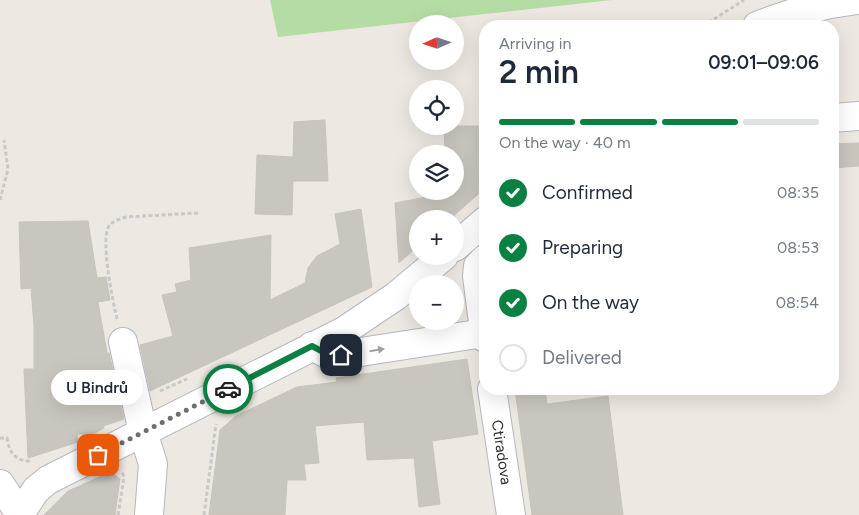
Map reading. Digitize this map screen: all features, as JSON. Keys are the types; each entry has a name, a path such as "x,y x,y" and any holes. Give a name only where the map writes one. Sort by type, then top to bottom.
{"street":[{"path":"773,20 828,3 856,0"},
{"path":"839,117 859,116"},
{"path":"464,238 479,226"},
{"path":"0,484 13,513 48,480 376,312 433,265"},
{"path":"479,265 477,276 479,291"},
{"path":"312,346 325,353 341,355 479,337"},
{"path":"123,342 143,432 153,464 149,515"},
{"name":"Ctiradova","path":"493,395 511,515"}],"path":[{"path":"712,20 744,0"},
{"path":"0,200 8,169 4,140"},
{"path":"123,342 105,240 108,227 118,219 126,217 198,213"},
{"path":"204,515 212,448 218,419 213,421"}],"green space":[{"path":"270,0 612,0 464,16 409,15 409,22 278,37"}],"building":[{"path":"325,120 328,181 293,181 292,215 255,214 257,155 293,157 294,122"},
{"path":"464,126 479,126 479,193 460,210 409,210 409,254 399,263 395,203 411,200 464,200 464,145 445,145 444,135 464,135"},
{"path":"859,143 859,166 839,167 839,144"},
{"path":"361,209 372,287 150,391 140,345 173,336 162,295 177,292 175,284 191,280 189,248 271,235 270,300 305,283 308,268 317,256 340,244 335,214"},
{"path":"88,221 97,278 106,277 110,300 98,302 107,353 109,353 124,419 103,426 104,428 93,434 77,434 78,442 28,458 24,369 34,369 34,326 31,288 21,289 19,222"},
{"path":"467,359 478,434 432,441 440,504 419,507 414,458 367,460 364,422 315,426 319,463 304,464 306,480 287,480 285,515 209,515 220,430 236,416 297,387 337,382 336,378"},
{"path":"516,395 546,395 547,404 608,396 623,515 532,515"},
{"path":"111,472 120,479 115,515 44,515 68,491"}],"way so far":[{"path":"98,455 228,389"}],"place":[{"name":"U Bindrů","path":"98,455"}],"route":[{"path":"228,389 312,346 325,353 341,355"}]}
